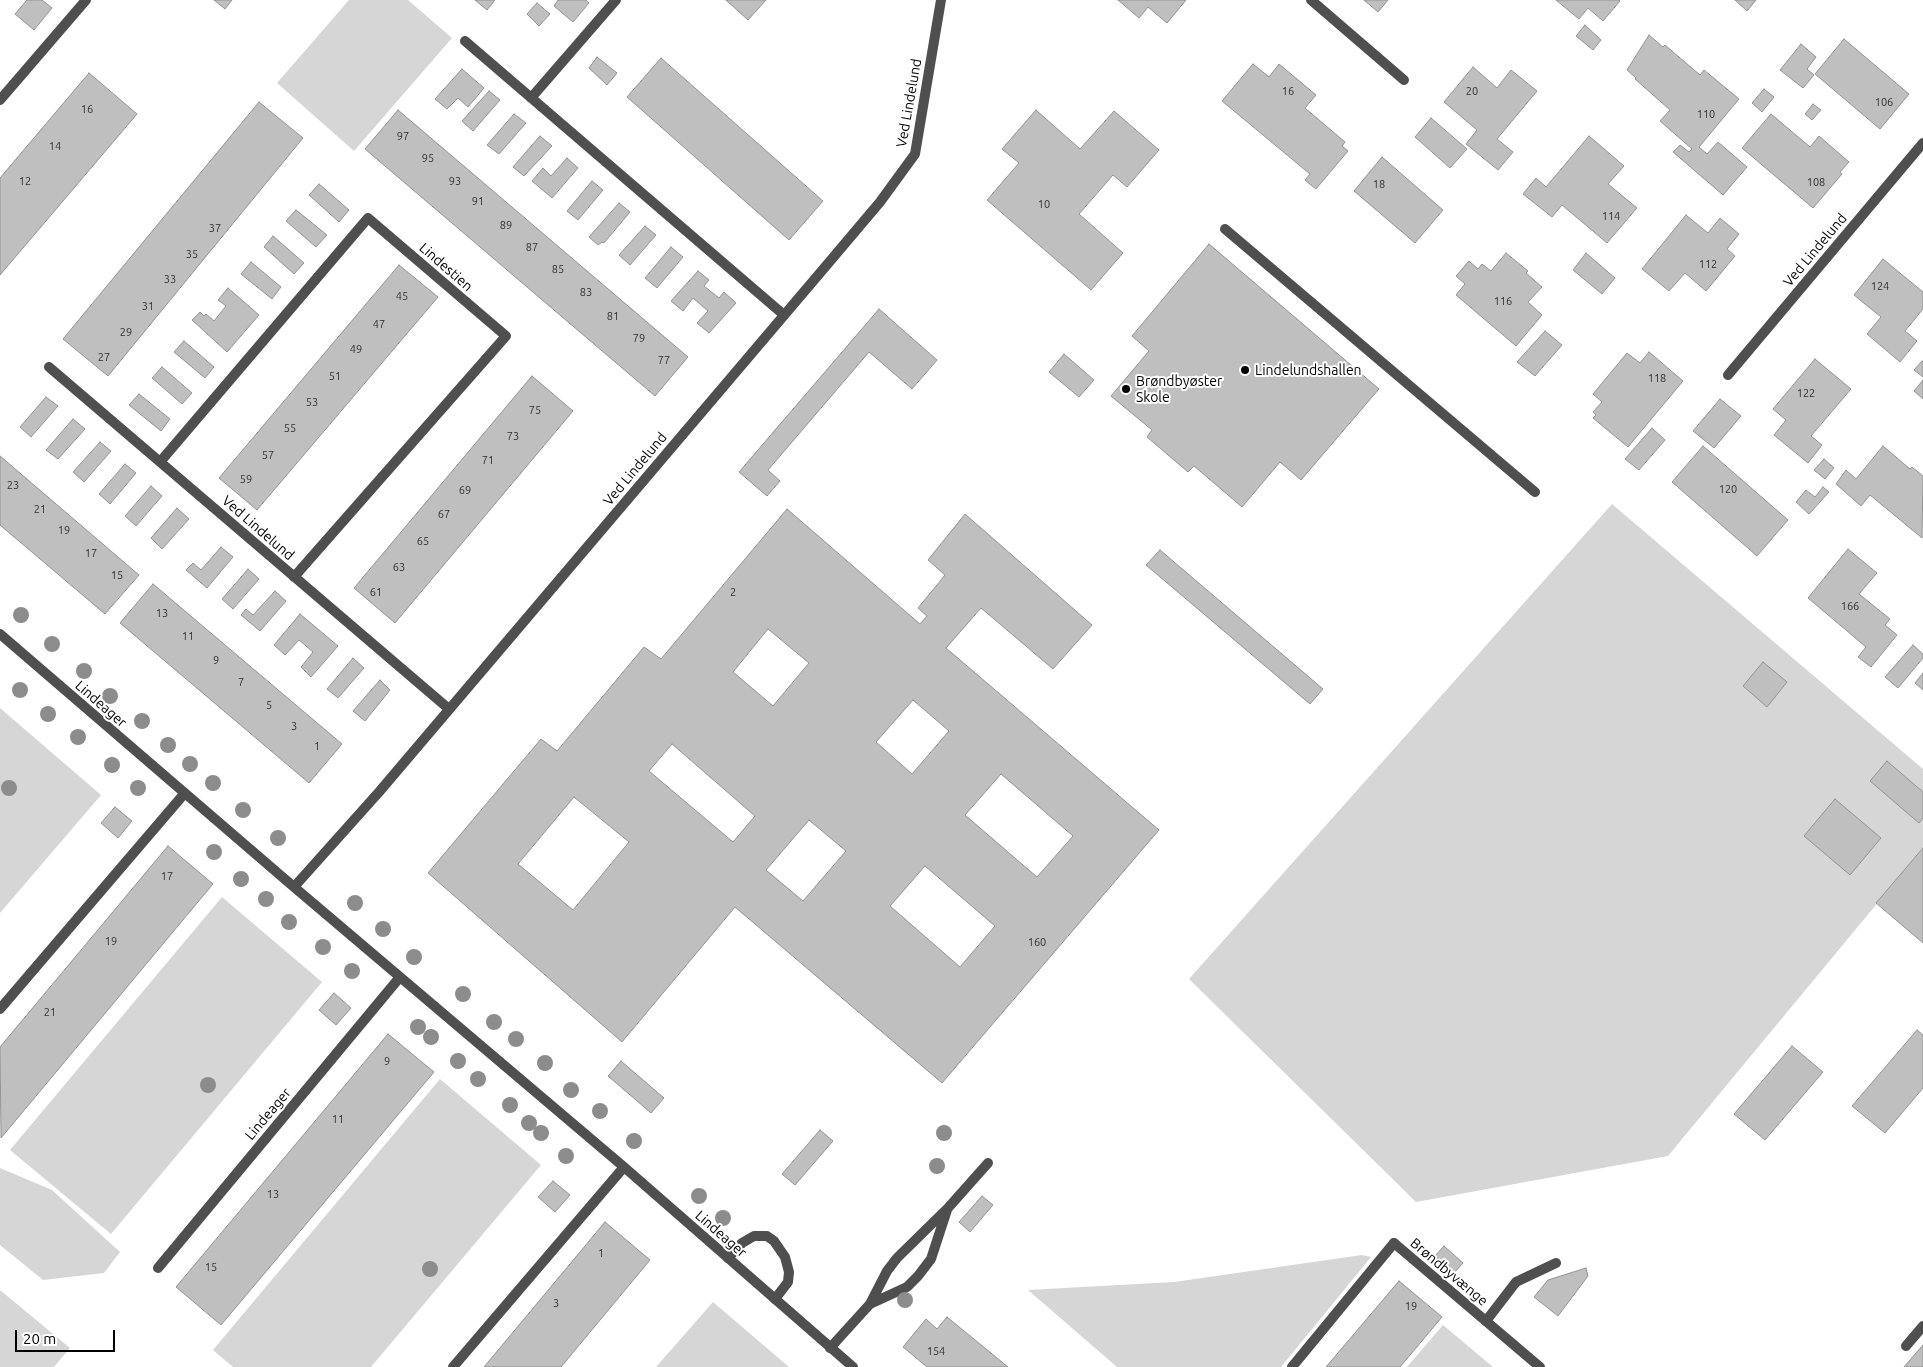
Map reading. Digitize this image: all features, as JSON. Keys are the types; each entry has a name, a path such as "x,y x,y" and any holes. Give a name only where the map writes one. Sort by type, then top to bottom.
{"street":[{"path":"0,100 86,0"},
{"path":"531,98 616,0"},
{"name":"Ved Lindelund","path":"294,887 449,709 880,202 915,154 941,0"},
{"path":"1311,0 1404,80"},
{"path":"465,41 784,315"},
{"name":"Ved Lindelund","path":"1728,375 1923,143"},
{"name":"Lindestien","path":"160,462 368,218 506,336 294,577"},
{"path":"1225,229 1535,492"},
{"name":"Ved Lindelund","path":"49,367 449,709"},
{"name":"Lindeager","path":"0,634 184,794 624,1168 853,1367"},
{"path":"0,1009 184,794"},
{"name":"Lindeager","path":"158,1268 400,977"},
{"path":"830,1348 870,1304 886,1271 910,1244 948,1208 988,1163"},
{"path":"453,1367 624,1168"},
{"path":"870,1304 907,1287 918,1276 931,1259 948,1208"},
{"path":"728,1258 742,1243 754,1236 768,1236 774,1241 785,1257 790,1272 788,1282 775,1299"},
{"name":"Brøndbyvænge","path":"1292,1367 1394,1243 1540,1367"},
{"path":"1486,1321 1516,1282 1556,1262"},
{"path":"1906,1346 1923,1326"}],"shaded area":[{"path":"349,0 408,0 452,38 354,151 277,83"},
{"path":"1612,504 1923,769 1923,848 1668,1156 1416,1202 1189,979"},
{"path":"0,708 101,795 0,913"},
{"path":"222,897 322,982 111,1234 10,1150"},
{"path":"440,1079 541,1165 371,1367 233,1367 213,1350"},
{"path":"0,1168 52,1190 120,1252 104,1273 43,1280 0,1245"},
{"path":"1362,1255 1371,1257 1281,1367 1117,1367 1028,1290 1174,1282"},
{"path":"0,1290 70,1348 54,1367 0,1367"},
{"path":"713,1302 789,1367 656,1367"},
{"path":"1443,1325 1493,1367 1407,1367"}],"building":[{"path":"27,0 42,0 52,8 34,30 15,14"},
{"path":"214,0 232,0 225,9"},
{"path":"475,0 495,0 487,10"},
{"path":"558,0 586,0 589,3 573,22 554,6"},
{"path":"726,0 766,0 748,20"},
{"path":"1118,0 1186,0 1167,23 1148,7 1139,18"},
{"path":"1364,0 1388,0 1378,12"},
{"path":"1556,0 1620,1 1603,21 1588,8 1579,19"},
{"path":"1735,0 1756,0 1747,11"},
{"path":"537,3 550,14 539,26 527,14"},
{"path":"1585,25 1601,40 1593,50 1576,36"},
{"path":"1649,35 1663,47 1665,45 1700,75 1704,70 1739,99 1699,147 1707,154 1718,142 1747,167 1723,195 1673,152 1680,145 1689,152 1692,149 1660,121 1670,110 1627,70"},
{"path":"1844,39 1909,94 1880,129 1815,74"},
{"path":"1801,44 1816,57 1807,69 1814,75 1803,88 1780,70"},
{"path":"597,57 617,73 607,85 589,68"},
{"path":"661,58 823,201 789,240 627,97"},
{"path":"1253,64 1269,77 1279,64 1316,95 1305,108 1345,142 1342,146 1348,151 1316,189 1305,180 1310,174 1222,101"},
{"path":"1473,67 1497,88 1511,70 1537,91 1497,139 1513,152 1498,170 1466,144 1477,130 1444,102"},
{"path":"462,69 484,88 468,107 458,98 447,109 435,99"},
{"path":"89,73 137,114 0,275 0,178"},
{"path":"1764,89 1774,97 1762,112 1752,103"},
{"path":"489,91 500,100 473,131 462,121"},
{"path":"259,102 303,138 108,376 63,339"},
{"path":"1813,104 1821,110 1812,120 1805,114"},
{"path":"398,110 688,357 655,396 365,149"},
{"path":"1036,110 1080,149 1114,111 1159,150 1127,187 1113,175 1079,214 1123,253 1091,290 987,200 1019,163 1002,149"},
{"path":"514,114 526,123 499,154 487,145"},
{"path":"1771,114 1810,147 1819,136 1849,162 1840,172 1842,174 1813,208 1742,148"},
{"path":"1431,118 1467,149 1450,168 1415,137"},
{"path":"540,136 552,146 524,176 513,167"},
{"path":"1589,136 1624,166 1608,184 1637,208 1607,243 1562,205 1552,217 1523,194 1536,178 1546,187"},
{"path":"1382,157 1443,210 1415,243 1354,191"},
{"path":"567,158 578,168 552,198 532,181 543,168 551,176"},
{"path":"592,181 603,190 578,220 567,211"},
{"path":"319,184 349,210 339,222 309,195"},
{"path":"619,203 630,212 604,243 602,242 598,245 589,237"},
{"path":"296,210 327,235 316,247 286,221"},
{"path":"1686,215 1708,233 1720,218 1739,234 1727,249 1735,256 1706,291 1685,273 1669,291 1642,269"},
{"path":"645,226 656,235 630,265 619,255"},
{"path":"273,236 304,263 294,274 264,247"},
{"name":"Lindelundshallen","path":"1209,244 1379,389 1301,480 1280,462 1242,507 1194,466 1188,472 1147,437 1152,430 1111,396 1149,351 1132,336"},
{"path":"671,247 683,257 657,288 645,278"},
{"path":"1506,253 1528,271 1526,273 1542,287 1528,302 1542,315 1516,346 1456,295 1465,284 1456,276 1469,261 1478,269 1482,264 1491,271"},
{"path":"1586,253 1615,278 1602,294 1573,270"},
{"path":"1883,259 1923,292 1923,309 1905,331 1917,341 1900,362 1867,334 1881,317 1854,295"},
{"path":"251,262 281,287 272,299 241,274"},
{"path":"399,265 438,297 257,510 219,478"},
{"path":"698,271 709,280 704,286 719,298 724,292 736,303 709,333 697,323 708,311 693,298 683,311 671,301"},
{"path":"228,288 259,315 227,352 192,320 200,312 204,316 206,314 214,321 226,306 218,300"},
{"path":"879,309 937,360 912,389 869,352 768,470 780,481 767,496 739,472"},
{"path":"1545,331 1562,345 1535,376 1517,362"},
{"path":"184,341 214,367 205,378 174,352"},
{"path":"1649,352 1683,381 1628,447 1593,418 1596,415 1593,412 1602,402 1593,394 1627,353 1640,363"},
{"path":"1064,354 1094,380 1079,397 1049,372"},
{"path":"1815,359 1851,389 1811,436 1822,445 1808,463 1774,435 1786,420 1773,409"},
{"path":"1923,362 1923,377 1914,370"},
{"path":"162,367 192,393 182,404 152,378"},
{"path":"532,376 573,411 395,623 354,588"},
{"path":"1923,380 1923,399 1914,391"},
{"path":"139,394 170,419 161,431 129,405"},
{"path":"46,397 58,406 31,437 20,427"},
{"path":"1720,399 1741,416 1714,448 1693,431"},
{"path":"73,419 85,429 58,459 46,450"},
{"path":"1652,428 1665,440 1639,470 1625,459"},
{"path":"100,442 111,451 84,482 73,472"},
{"path":"1703,446 1788,520 1757,556 1672,482"},
{"path":"1883,446 1910,469 1912,467 1923,476 1922,538 1870,495 1861,506 1836,484 1846,470 1856,479"},
{"path":"0,456 139,575 105,614 0,525"},
{"path":"1824,459 1834,468 1825,479 1814,470"},
{"path":"125,464 136,473 110,504 99,494"},
{"path":"151,486 162,496 136,526 125,516"},
{"path":"1823,487 1829,492 1809,514 1796,502 1806,490 1815,497"},
{"path":"177,508 189,519 162,549 151,538"},
{"path":"787,509 920,624 927,616 918,608 945,575 928,560 965,514 1092,625 1053,669 981,608 946,648 1159,830 942,1083 735,907 622,1042 428,873 541,739 557,751 644,647 661,659","holes":["768,629 809,663 773,706 733,672","913,700 949,731 912,774 876,742","672,744 755,816 733,842 649,771","1001,774 1073,836 1037,877 965,815","574,797 629,842 573,910 518,864","809,820 846,851 803,901 766,870","925,866 995,926 960,967 890,906"]},
{"path":"221,547 233,557 207,588 186,570 193,563 201,570"},
{"path":"1848,549 1877,573 1859,594 1890,619 1885,625 1897,635 1871,667 1858,657 1866,647 1808,598"},
{"path":"1160,550 1323,689 1310,704 1146,565"},
{"path":"248,569 259,579 233,609 222,599"},
{"path":"153,584 342,744 309,783 120,623"},
{"path":"275,591 286,601 260,631 241,615 246,609 253,615"},
{"path":"300,614 338,646 311,677 301,667 313,652 299,640 285,655 274,645"},
{"path":"1913,645 1923,654 1923,658 1898,688 1885,677"},
{"path":"353,658 364,668 338,698 327,689"},
{"path":"1763,662 1787,682 1767,707 1743,686"},
{"path":"1923,673 1923,690 1915,683"},
{"path":"380,680 390,690 365,721 353,711"},
{"path":"1887,761 1923,792 1923,818 1919,823 1870,781"},
{"path":"1835,799 1881,838 1850,875 1804,836"},
{"path":"115,807 132,821 118,838 101,823"},
{"path":"168,846 213,884 1,1138 0,1047"},
{"path":"1923,848 1923,943 1876,903"},
{"path":"334,993 351,1008 336,1025 319,1010"},
{"path":"1917,1030 1923,1035 1923,1088 1885,1133 1852,1106"},
{"path":"388,1034 434,1072 221,1325 176,1287"},
{"path":"1792,1046 1823,1072 1765,1140 1734,1114"},
{"path":"621,1061 664,1098 651,1113 608,1076"},
{"path":"820,1130 833,1141 795,1185 782,1174"},
{"path":"553,1181 570,1195 555,1212 538,1197"},
{"path":"982,1196 993,1205 970,1232 959,1222"},
{"path":"605,1222 650,1260 561,1367 484,1367"},
{"path":"1444,1246 1463,1263 1454,1273 1435,1256"},
{"path":"1586,1268 1588,1276 1558,1316 1534,1297 1548,1280"},
{"path":"1399,1281 1442,1317 1400,1367 1326,1367"},
{"path":"947,1317 1008,1367 927,1367 903,1347 926,1319 937,1329"},
{"path":"1923,1345 1923,1367 1904,1367"}],"place":[{"name":"Lindelundshallen","path":"1245,370"},
{"name":"Brøndbyøster Skole","path":"1126,389"}]}
